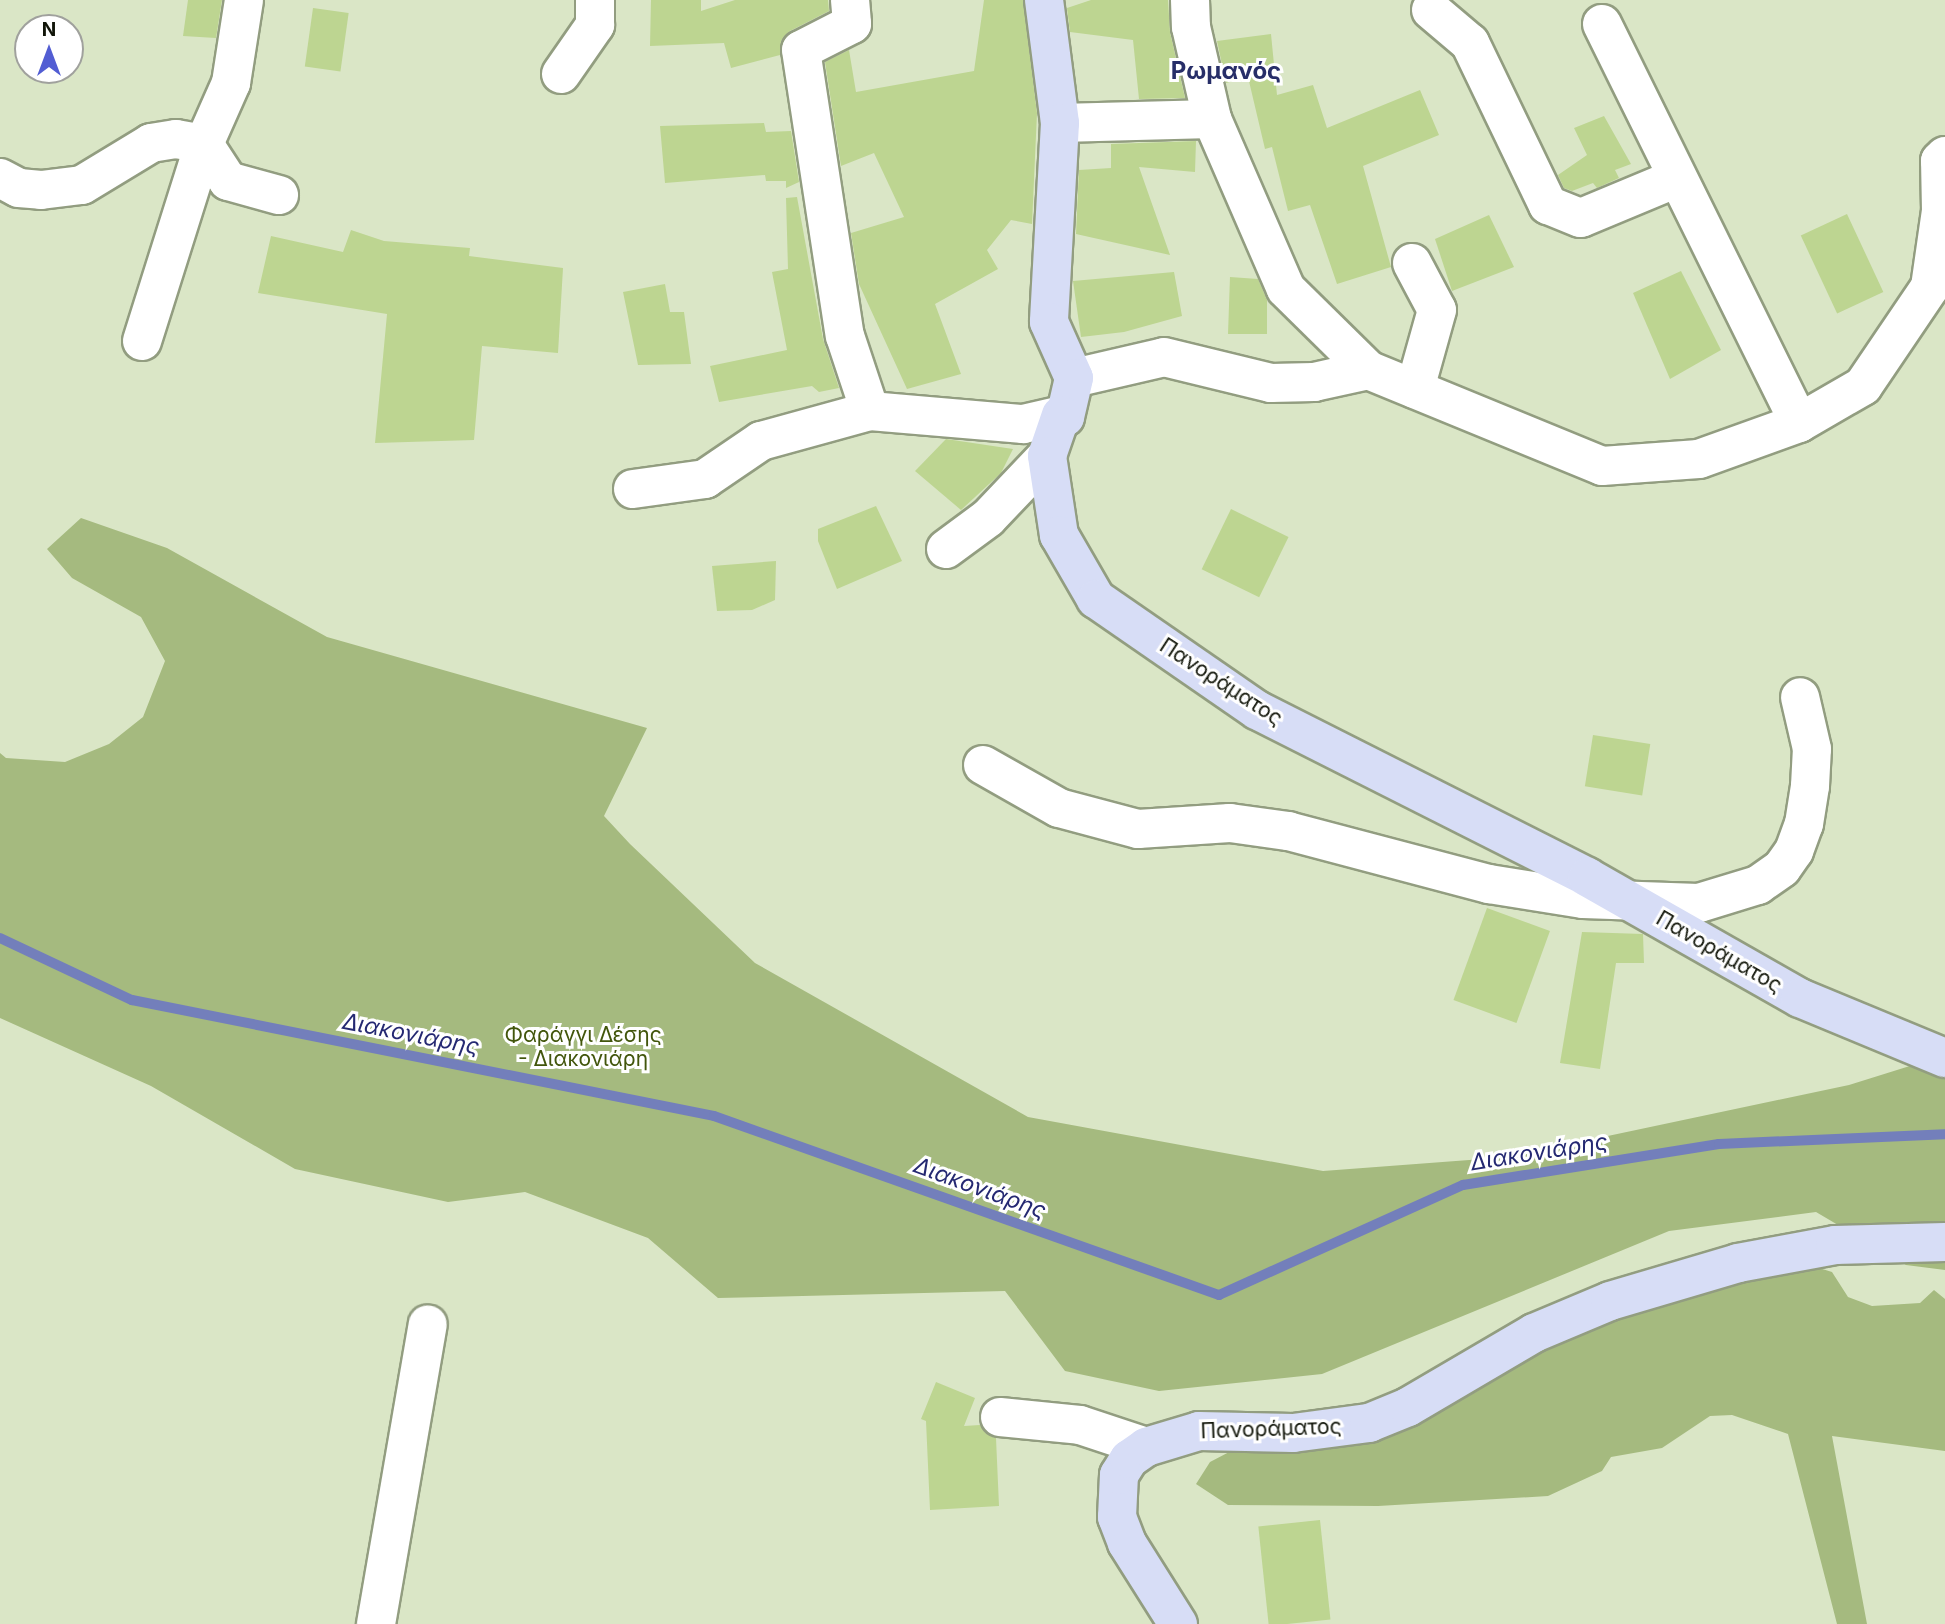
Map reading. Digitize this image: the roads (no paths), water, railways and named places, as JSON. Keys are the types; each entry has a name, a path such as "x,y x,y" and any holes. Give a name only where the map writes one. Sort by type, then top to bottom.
{"main road":[{"path":"1044,0 1060,123 1049,322 1074,378"},
{"name":"Πανοράματος","path":"1074,378 1065,417 1061,415 1047,456 1059,535 1096,599 1257,710 1633,903 1800,998 1945,1058"},
{"name":"Πανοράματος","path":"1178,1624 1127,1543 1117,1517 1119,1475 1129,1459 1146,1447 1199,1431 1293,1433 1369,1423 1408,1407 1534,1333 1611,1301 1738,1263 1823,1247 1945,1242"}],"street":[{"path":"142,341 204,144 231,83 244,0"},
{"path":"561,74 595,25 595,0"},
{"path":"850,0 852,24 801,50 845,336 870,411"},
{"path":"1191,0 1191,27 1212,119 1286,289 1368,370 1601,466 1699,459 1799,423 1863,386 1930,287 1941,211 1941,161 1945,156"},
{"path":"1431,10 1470,43 1548,205 1581,218 1677,178"},
{"path":"1601,24 1799,423"},
{"path":"1060,123 1212,119"},
{"path":"0,178 30,189 82,185 151,143 176,139 204,144 228,181 279,195"},
{"path":"1412,263 1437,310 1415,389"},
{"path":"1074,378 1164,357 1270,383 1314,382 1368,370"},
{"path":"633,489 705,479 761,441 870,411 1023,424 1061,415"},
{"path":"946,549 988,518 1047,456"},
{"path":"983,765 1059,808 1138,829 1230,823 1289,831 1489,884 1633,903 1699,903 1734,896 1782,868 1804,824 1812,749 1800,697"},
{"path":"376,1624 429,1324"},
{"path":"1000,1417 1080,1424 1146,1447"}],"waterway":[{"name":"Διακονιάρης","path":"0,938 132,1000 714,1116 1219,1295 1463,1185 1719,1144 1945,1134"}],"district":[{"name":"Ρωμανός","path":"1226,71"}],"park label":[{"name":"Φαράγγι Δέσης - Διακονιάρη","path":"583,1047"}]}
